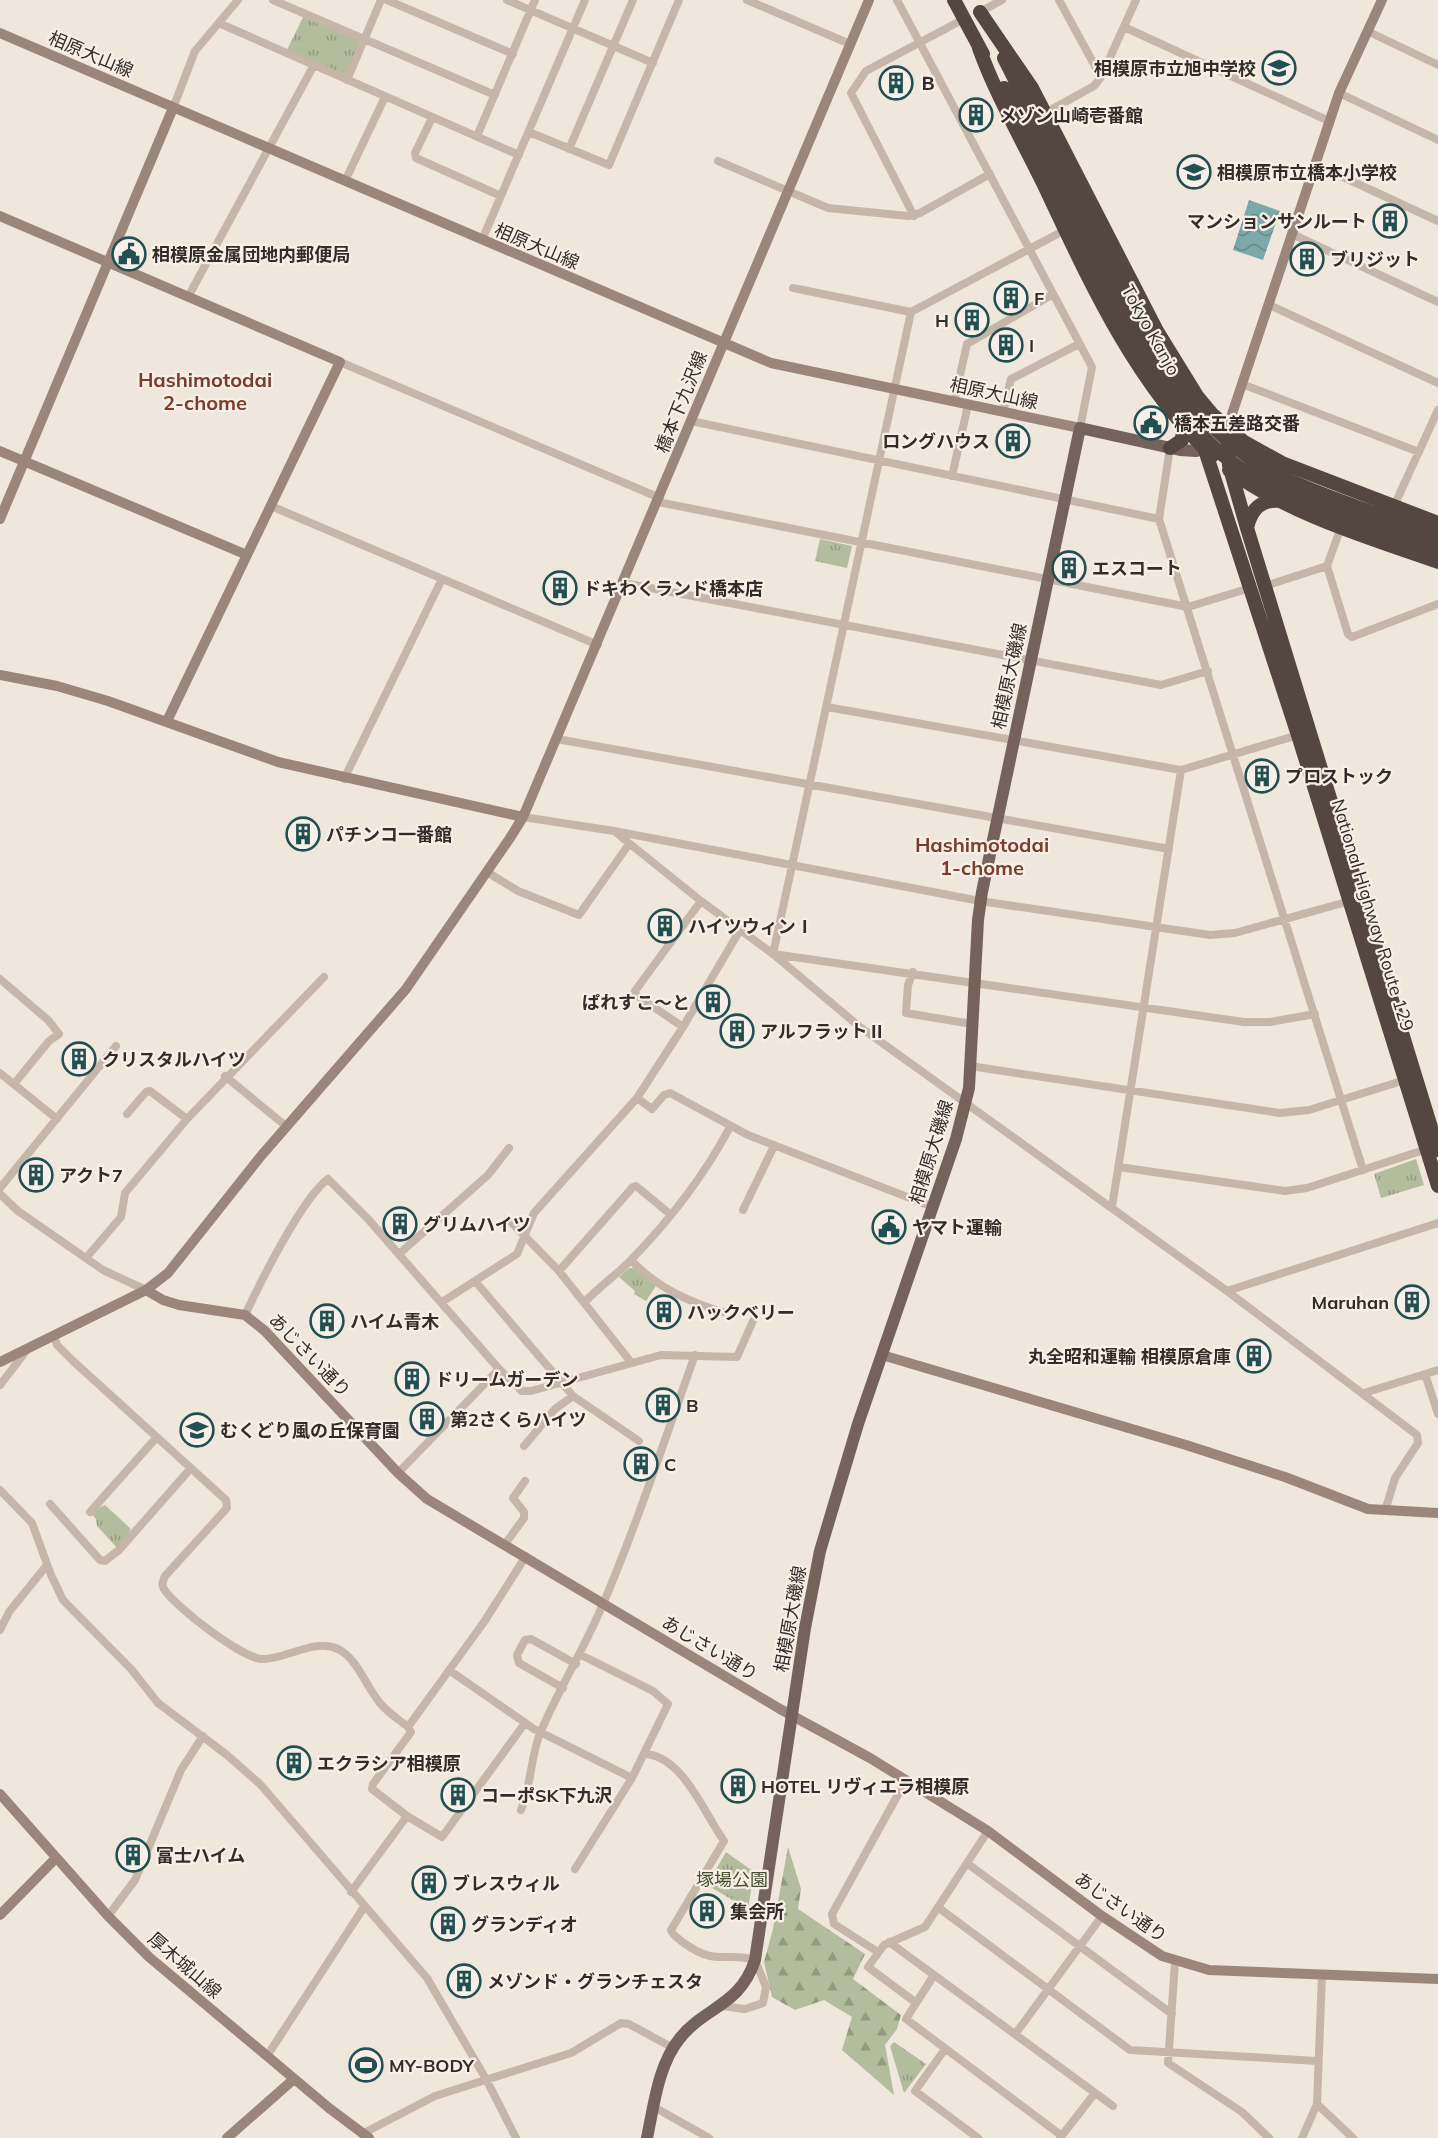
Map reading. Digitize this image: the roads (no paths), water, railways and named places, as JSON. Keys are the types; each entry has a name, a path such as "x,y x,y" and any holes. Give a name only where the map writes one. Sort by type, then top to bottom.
{"highway":[{"name":"Tokyo Kanjo","path":"954,0 1118,296"},
{"name":"Tokyo Kanjo","path":"977,6 1162,388 1188,423 1217,451 1272,487 1372,519 1438,536"},
{"path":"977,6 1022,71 1157,331 1197,396 1227,429 1244,442 1281,463 1438,523"},
{"path":"979,48 994,88 1128,351 1183,426 1205,450 1231,472 1282,501 1341,527 1438,562"},
{"path":"1170,448 1182,440 1183,426"},
{"path":"1218,485 1217,461 1227,429"},
{"name":"National Highway Route 129","path":"1227,429 1231,472 1432,1150 1438,1186"},
{"name":"National Highway Route 129","path":"1205,450 1298,735 1405,1080 1432,1150"},
{"path":"1247,528 1251,514 1262,502 1282,501"},
{"name":"Tokyo Kanjo","path":"1372,519 1438,549"}],"main road":[{"path":"1080,428 1170,448 1205,450 1219,440 1227,429"},
{"name":"相模原大磯線","path":"647,2138 662,2072 673,2048 681,2037 722,2006 745,1981 755,1960 820,1551 837,1489 933,1208 966,1102 980,901 1080,428"}],"street":[{"path":"0,519 195,51 204,38 221,24 238,0"},
{"path":"273,0 495,95"},
{"path":"347,80 381,0"},
{"path":"387,0 513,54"},
{"path":"507,0 653,63"},
{"path":"477,136 535,0"},
{"path":"482,240 585,0"},
{"path":"569,149 633,0"},
{"path":"529,132 609,165 678,0"},
{"path":"747,0 850,44"},
{"name":"橋本下九沢線","path":"0,1362 158,1283 178,1262 287,1127 406,989 523,817 869,0"},
{"path":"897,0 1092,369 1080,428"},
{"path":"977,6 1002,0"},
{"path":"1059,0 1101,77"},
{"path":"1045,113 1094,86 1101,77 1136,0"},
{"path":"1227,429 1339,93 1382,0"},
{"path":"914,216 851,93 866,70 964,19"},
{"path":"221,24 519,155"},
{"path":"1124,27 1329,121"},
{"path":"1367,31 1438,65"},
{"name":"相原大山線","path":"0,33 771,363 1080,428"},
{"path":"188,297 314,65"},
{"path":"1339,93 1438,140"},
{"path":"345,181 385,97"},
{"path":"432,118 415,153 416,158 501,196"},
{"path":"718,161 787,193 828,208 914,216 990,174"},
{"path":"1315,164 1438,221"},
{"path":"0,216 659,500 1188,608 1250,588"},
{"path":"793,288 911,312 1065,230"},
{"path":"1292,234 1438,302"},
{"path":"954,402 967,344 1053,294"},
{"path":"1269,304 1438,383"},
{"path":"773,954 911,312"},
{"path":"1004,412 1011,379 1079,344"},
{"path":"167,721 340,362"},
{"path":"1242,384 1419,452"},
{"path":"952,476 968,405"},
{"path":"1394,506 1438,410"},
{"path":"691,421 1160,519"},
{"path":"1170,448 1160,519 1363,1170"},
{"path":"0,451 247,555"},
{"path":"271,506 597,645"},
{"path":"1341,527 1327,566 1348,634 1352,637 1438,604"},
{"path":"1265,586 1327,566"},
{"path":"344,778 442,579"},
{"path":"624,583 1161,685 1208,671"},
{"path":"0,675 57,686 167,721 278,762 344,778 523,817 614,831 980,901 1222,935 1286,921 1350,901"},
{"path":"827,707 1180,770 1298,735"},
{"path":"557,739 1169,849"},
{"path":"1112,1208 1180,770"},
{"path":"614,831 701,901 773,954 860,1026 1227,1291 1419,1437 1395,1478 1385,1510"},
{"path":"487,873 518,891 579,915 629,844"},
{"path":"683,1027 636,995 635,992 701,901"},
{"path":"442,1302 517,1254 534,1213 637,1098 683,1027 740,930"},
{"path":"773,954 914,972 1258,1023 1315,1014"},
{"path":"914,972 908,985 906,1013 972,1024"},
{"path":"86,1258 121,1217 126,1193 187,1119 225,1076 324,977"},
{"path":"0,979 41,1013 59,1034 49,1041 14,1084"},
{"path":"0,1188 116,1046"},
{"path":"970,1066 1280,1113 1309,1110 1405,1080"},
{"path":"0,1073 57,1119"},
{"path":"225,1076 287,1127"},
{"path":"128,1114 146,1092 150,1091 187,1119"},
{"path":"637,1098 652,1108 664,1095 670,1093 730,1127 933,1208"},
{"path":"585,1302 631,1260 670,1214 708,1165 730,1127"},
{"path":"743,1209 774,1146"},
{"path":"399,1254 488,1175 509,1148"},
{"path":"1119,1167 1285,1191 1307,1188 1432,1150"},
{"path":"245,1315 294,1224 326,1180 330,1180 368,1219 499,1369 522,1391 561,1383 630,1361 667,1354 737,1357 741,1355 753,1321"},
{"path":"559,1270 633,1186 636,1186 670,1214"},
{"path":"0,1194 18,1211 103,1270 146,1290"},
{"path":"508,1219 559,1270 630,1361"},
{"path":"1227,1291 1438,1223"},
{"path":"631,1260 651,1279 693,1303 723,1312"},
{"path":"475,1281 573,1396 639,1441"},
{"name":"あじさい通り","path":"146,1290 163,1300 180,1305 245,1315 265,1330 398,1473 427,1499 792,1716 906,1780 988,1831 1146,1947 1174,1962 1209,1970 1438,1979"},
{"path":"54,1336 57,1345 73,1361 228,1503 227,1508 165,1576 162,1584 165,1590 213,1633 247,1656 265,1660 321,1646 342,1652 354,1664 381,1704 408,1726 411,1732 372,1787 374,1792 406,1816 444,1836 525,1723"},
{"path":"0,1385 27,1349"},
{"path":"521,1810 529,1788 532,1761 541,1731 581,1655 629,1542 695,1355"},
{"path":"882,1355 1108,1420 1285,1477 1368,1509 1438,1513"},
{"path":"398,1473 499,1369"},
{"path":"1364,1394 1438,1370"},
{"path":"1425,1374 1438,1414"},
{"path":"524,1446 555,1409 573,1396"},
{"path":"90,1512 157,1437"},
{"path":"50,1504 100,1560 105,1561 119,1550 191,1468"},
{"path":"505,1544 524,1518 524,1512 513,1498 525,1481"},
{"path":"0,1490 32,1523 63,1600 131,1670 158,1703 260,1784 427,1978 486,2079 516,2138"},
{"path":"408,1726 526,1556"},
{"path":"0,1630 9,1612 47,1565"},
{"path":"563,1688 519,1663 517,1655 525,1640 531,1639 576,1664"},
{"path":"575,1869 632,1778 667,1708 668,1701 653,1691 581,1655"},
{"path":"449,1670 525,1723 632,1778"},
{"path":"108,1916 135,1880 181,1770 202,1736"},
{"path":"645,1754 653,1755 675,1769 692,1786 724,1841 671,1929 672,1933 708,1956 755,1960 766,1987 763,2003 745,2009 722,2006"},
{"path":"878,1952 834,1924 832,1914 906,1780"},
{"name":"厚木城山線","path":"2,1801 108,1916 162,1968 365,2136"},
{"path":"351,1892 406,1816"},
{"path":"915,2002 868,1967 889,1941 925,1927 988,1831"},
{"path":"0,1915 56,1858"},
{"path":"968,1864 1172,2014"},
{"path":"267,2056 364,1907"},
{"path":"939,1908 1130,2049 1168,2054 1318,2061"},
{"path":"1016,2033 1102,1916"},
{"path":"889,1941 1113,2106"},
{"path":"1174,1962 1167,2061 1171,2066 1242,2112 1269,2138"},
{"path":"1302,2138 1317,2104 1322,1974"},
{"path":"934,1975 906,2019 1061,2137 1095,2093"},
{"path":"365,2136 435,2096 571,2053 621,2023 629,2024 673,2048"},
{"path":"945,2049 915,2091 978,2138"},
{"path":"227,2138 294,2079"},
{"path":"1317,2104 1353,2138"},
{"path":"654,2107 709,2138"}],"water":[{"path":"1249,200 1280,211 1263,260 1233,250"}],"place":[{"name":"相模原市立旭中学校","path":"1279,68"},
{"name":"Ｂ","path":"896,83"},
{"name":"メゾン山崎壱番館","path":"976,115"},
{"name":"相模原市立橋本小学校","path":"1194,172"},
{"name":"マンションサンルート","path":"1390,221"},
{"name":"相模原金属団地内郵便局","path":"129,254"},
{"name":"ブリジット","path":"1307,259"},
{"name":"F","path":"1011,298"},
{"name":"H","path":"972,320"},
{"name":"I","path":"1006,345"},
{"name":"橋本五差路交番","path":"1151,423"},
{"name":"ロングハウス","path":"1013,441"},
{"name":"エスコート","path":"1069,568"},
{"name":"ドキわくランド橋本店","path":"560,588"},
{"name":"プロストック","path":"1262,776"},
{"name":"パチンコ一番館","path":"303,834"},
{"name":"ハイツウィンⅠ","path":"665,926"},
{"name":"ぱれすこ～と","path":"713,1002"},
{"name":"アルフラットⅡ","path":"737,1031"},
{"name":"クリスタルハイツ","path":"79,1059"},
{"name":"アクト7","path":"36,1175"},
{"name":"グリムハイツ","path":"400,1224"},
{"name":"ヤマト運輸","path":"889,1227"},
{"name":"Maruhan","path":"1412,1302"},
{"name":"ハックベリー","path":"664,1312"},
{"name":"ハイム青木","path":"327,1321"},
{"name":"丸全昭和運輸 相模原倉庫","path":"1254,1356"},
{"name":"ドリームガーデン","path":"412,1379"},
{"name":"B","path":"663,1405"},
{"name":"第2さくらハイツ","path":"427,1419"},
{"name":"むくどり風の丘保育園","path":"197,1430"},
{"name":"C","path":"641,1464"},
{"name":"エクラシア相模原","path":"294,1763"},
{"name":"HOTEL リヴィエラ相模原","path":"738,1786"},
{"name":"コーポSK下九沢","path":"458,1795"},
{"name":"富士ハイム","path":"133,1855"},
{"name":"ブレスウィル","path":"429,1883"},
{"name":"集会所","path":"707,1911"},
{"name":"グランディオ","path":"448,1924"},
{"name":"メゾンド・グランチェスタ","path":"464,1981"},
{"name":"MY-BODY","path":"366,2065"}],"district":[{"name":"Hashimotodai 2-chome","path":"205,390"},
{"name":"Hashimotodai 1-chome","path":"982,856"}],"park label":[{"name":"塚場公園","path":"732,1879"}]}
